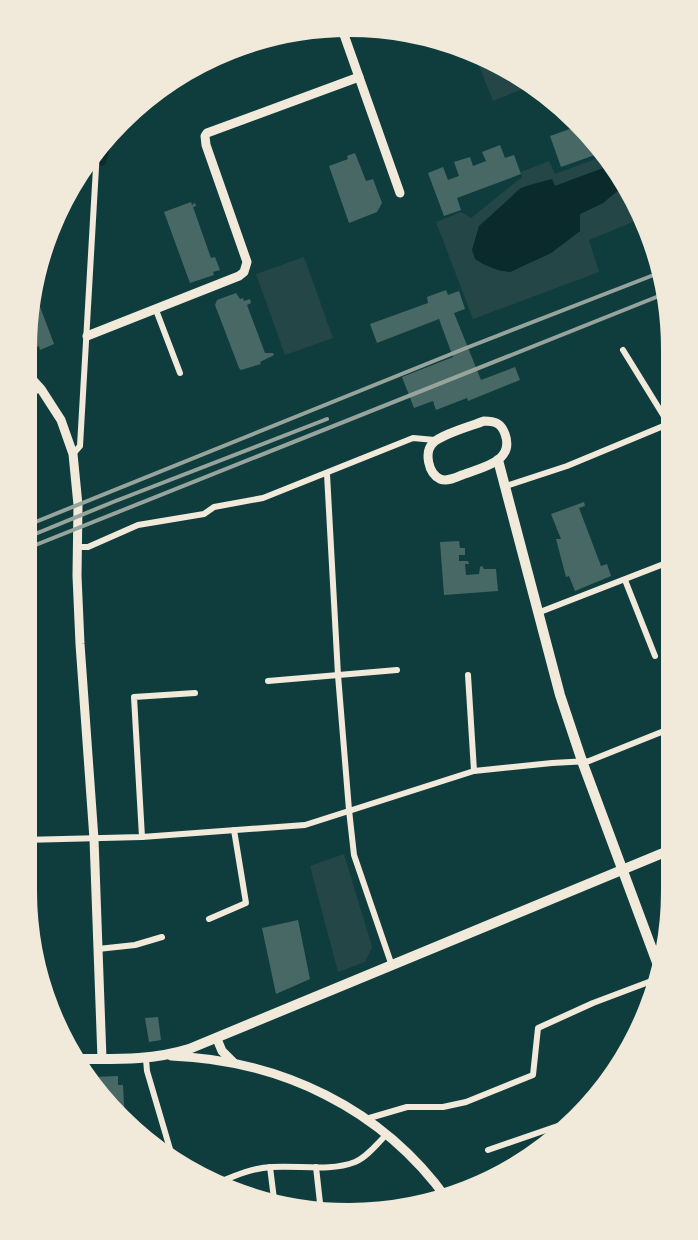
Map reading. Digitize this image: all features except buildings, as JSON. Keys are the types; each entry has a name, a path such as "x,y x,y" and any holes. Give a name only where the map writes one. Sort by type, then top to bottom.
{"main road":[{"path":"498,460 540,612 560,695 657,963"},
{"path":"81,1059 146,1059 169,1056 217,1039 665,852"}],"street":[{"path":"344,33 400,193"},
{"path":"87,336 239,276 247,267 206,145 207,133 359,77"},
{"path":"73,454 80,446 97,159"},
{"path":"156,310 180,373"},
{"path":"623,350 665,412"},
{"path":"33,380 61,420 73,454 78,505 80,644 94,839 102,1059"},
{"path":"33,392 41,389"},
{"path":"77,547 88,547 138,525 204,514 214,507 263,498 413,438 435,441 484,421 495,422 503,428 508,443 507,451 498,460 451,480 441,479 433,473 428,459 429,449 435,441"},
{"path":"506,486 567,466 665,425"},
{"path":"327,474 338,675 354,855 392,966"},
{"path":"540,612 665,564"},
{"path":"625,580 655,656"},
{"path":"268,681 398,670"},
{"path":"468,675 474,771"},
{"path":"142,837 134,697 195,693"},
{"path":"33,840 142,837 305,825 474,771 598,758 665,731"},
{"path":"209,919 246,903 234,830"},
{"path":"99,949 135,945 162,937"},
{"path":"366,1119 406,1107 443,1107 466,1102 533,1075 538,1028 593,1003 652,981"},
{"path":"217,1039 222,1051 233,1062"},
{"path":"169,1056 233,1062 306,1084 335,1098 386,1135 416,1163 442,1193"},
{"path":"146,1059 147,1071 171,1153"},
{"path":"488,1150 561,1125"},
{"path":"223,1181 250,1170 270,1167 316,1167 354,1162 386,1135"},
{"path":"270,1167 274,1198"},
{"path":"316,1167 320,1205"}],"shaded area":[{"path":"477,60 527,87 493,101"},
{"path":"600,157 607,167 555,186 551,179 520,189 507,203 502,213 483,264 510,272 551,253 580,231 580,214 603,203 621,188 637,220 589,240 599,272 473,319 436,222 461,212 471,218 522,177 521,172 549,161 555,174"},
{"path":"607,167 621,188 603,203 580,214 580,231 551,253 510,272 498,270 475,259 472,250 479,226 521,188 552,179 555,186"},
{"path":"304,257 333,338 285,355 256,274"},
{"path":"344,854 372,947 365,962 338,972 310,866"}],"waterway":[{"path":"101,164 104,162 109,143"}],"railway":[{"path":"33,523 466,348 656,274"},
{"path":"33,546 660,296"},
{"path":"33,535 327,419"}]}
